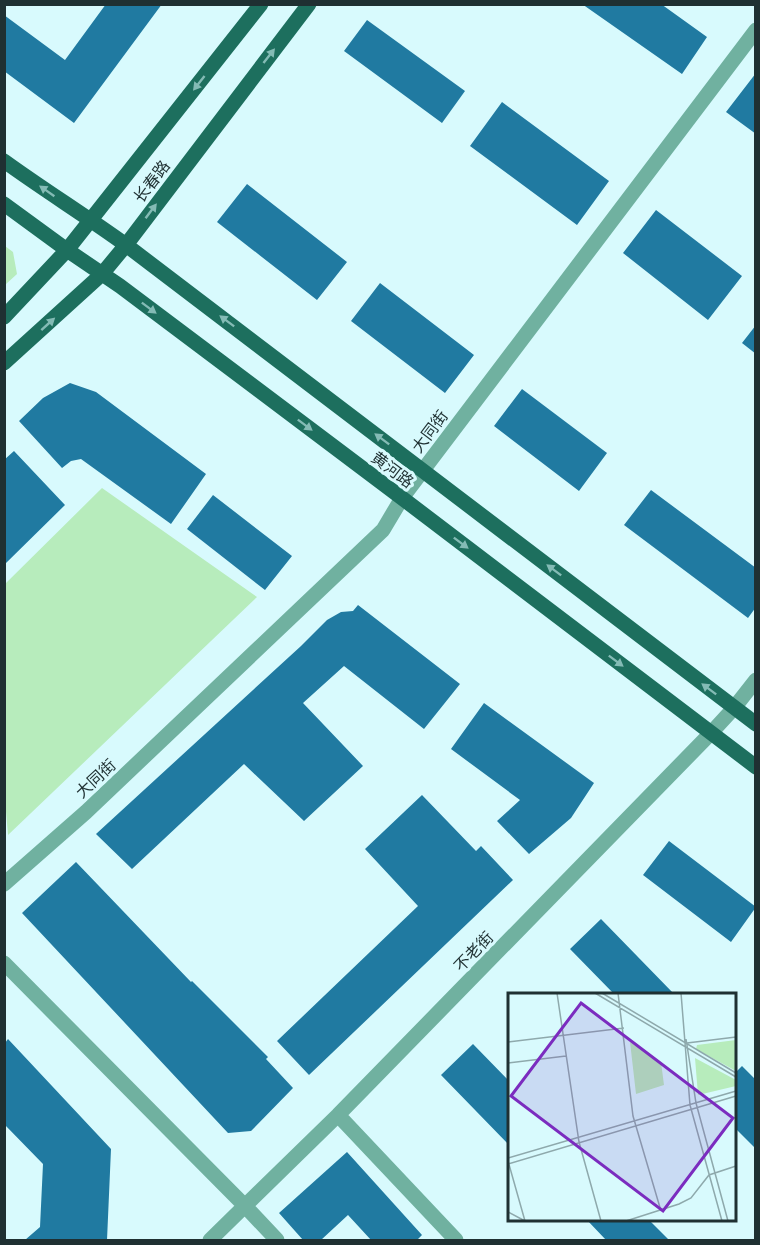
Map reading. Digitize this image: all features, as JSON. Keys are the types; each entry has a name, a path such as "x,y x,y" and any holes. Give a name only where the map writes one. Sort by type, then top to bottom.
{"main road":[{"name":"长春路","path":"4,317 67,250 261,4"},
{"name":"长春路","path":"4,363 102,274 309,4"},
{"name":"黄河路","path":"4,161 126,245 756,724"},
{"name":"黄河路","path":"4,204 120,286 756,767"}],"street":[{"name":"大同街","path":"4,884 86,812 383,530 423,469 756,30"},
{"name":"不老街","path":"210,1240 338,1115 711,733 756,680"},
{"path":"4,963 277,1240"},
{"path":"338,1115 456,1240"}],"green space":[{"path":"5,246 13,252 17,274 5,285"},
{"path":"102,488 257,597 8,835 4,788 5,584"}],"building":[{"path":"106,4 162,4 74,123 4,71 4,15 65,60"},
{"path":"582,4 661,4 707,37 682,74"},
{"path":"367,20 465,91 442,123 344,51"},
{"path":"756,73 756,134 726,112"},
{"path":"502,102 609,181 577,225 470,146"},
{"path":"247,184 347,262 317,300 217,222"},
{"path":"656,210 742,276 708,320 623,253"},
{"path":"380,283 474,355 445,393 351,321"},
{"path":"756,325 756,354 742,343"},
{"path":"70,383 96,392 206,474 171,524 81,459 71,461 62,468 19,421 43,398"},
{"path":"522,389 607,453 579,491 494,426"},
{"path":"14,451 65,505 4,565 4,460"},
{"path":"651,490 756,568 756,607 748,618 624,525"},
{"path":"213,495 292,556 265,590 187,529"},
{"path":"358,605 460,684 424,729 344,666 303,703 363,766 304,821 244,764 132,869 96,834 327,620 341,612 353,611"},
{"path":"484,703 594,783 571,818 529,854 497,821 520,800 451,749"},
{"path":"422,795 476,851 481,846 513,880 309,1075 277,1041 418,906 365,849"},
{"path":"669,841 756,907 731,942 643,875"},
{"path":"76,862 191,982 268,1057 266,1059 293,1088 251,1131 228,1133 22,913"},
{"path":"601,919 673,993 613,993 570,949"},
{"path":"8,1039 111,1149 107,1240 25,1240 40,1227 43,1164 5,1125 5,1043"},
{"path":"473,1044 508,1080 508,1144 441,1075"},
{"path":"742,1066 756,1080 756,1149 736,1129 736,1072"},
{"path":"347,1152 422,1235 417,1240 371,1240 348,1215 321,1240 303,1240 279,1213"},
{"path":"588,1221 650,1221 669,1240 606,1240"}]}
